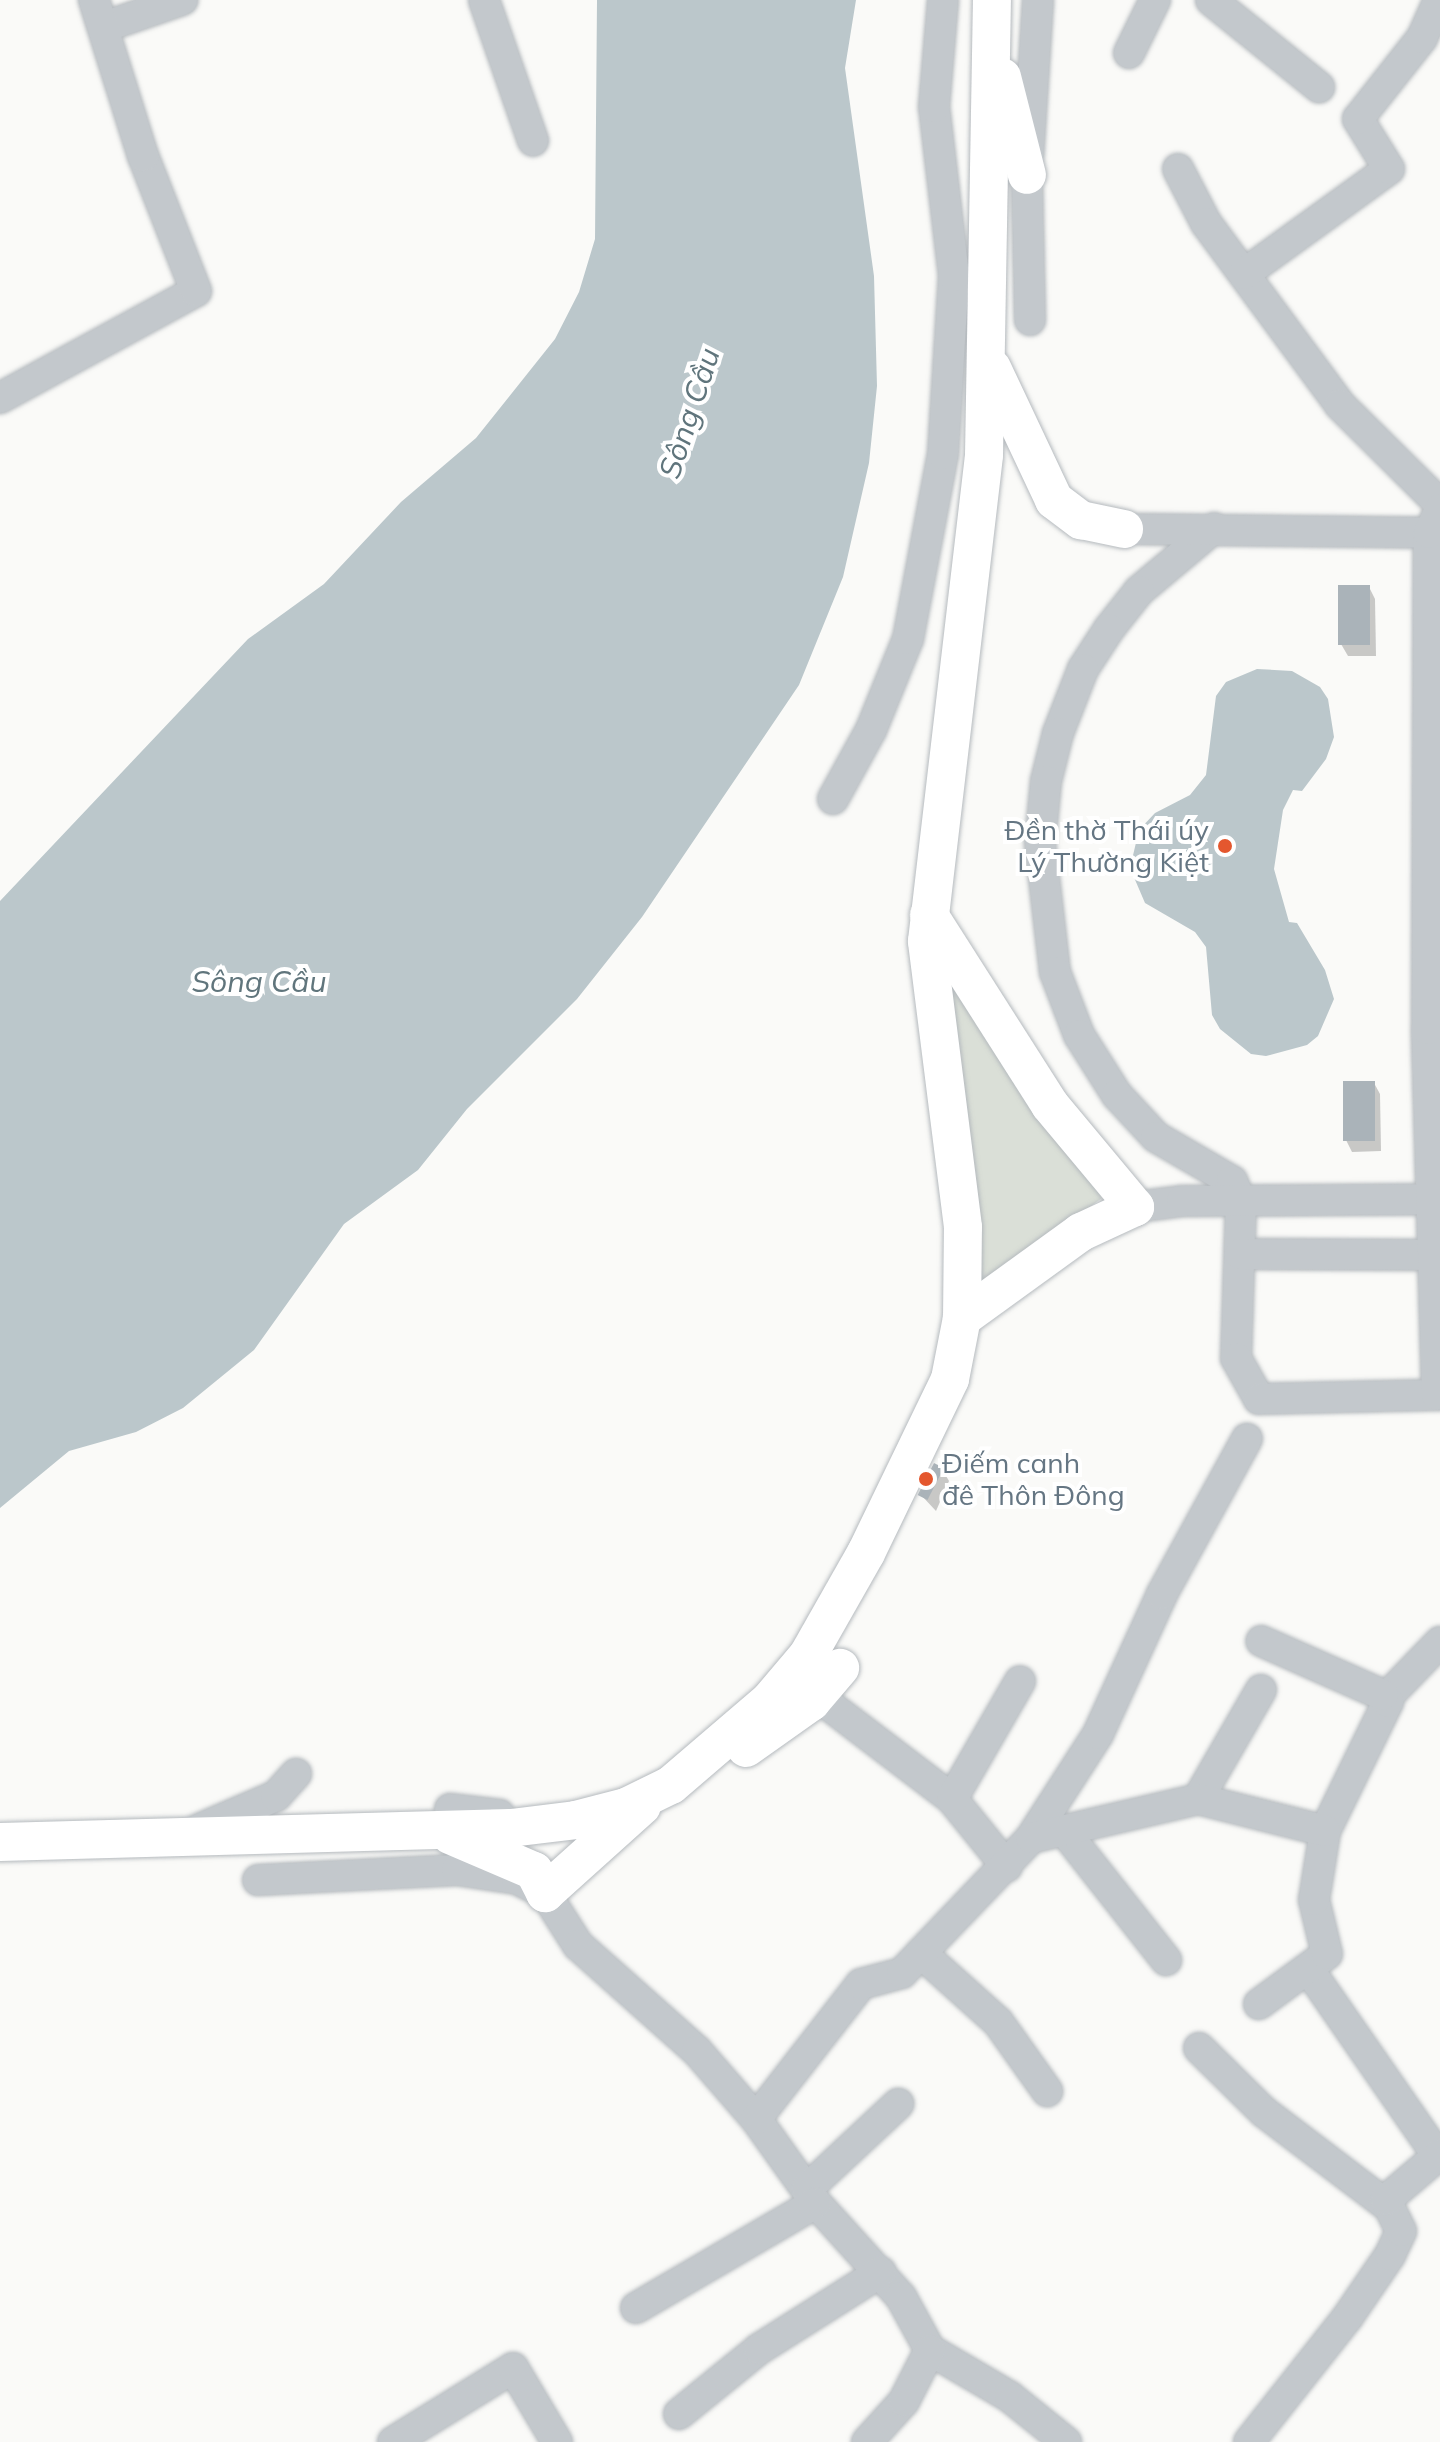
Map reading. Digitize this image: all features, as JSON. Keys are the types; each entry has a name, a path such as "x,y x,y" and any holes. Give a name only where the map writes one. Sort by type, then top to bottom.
{"main road":[{"path":"991,17 1027,175"},
{"path":"444,1819 534,1871 545,1893 649,1797 685,1775 731,1739 808,1655 932,1421 950,1379 962,1318 963,1227 928,978 929,915 976,535 990,361 991,17"},
{"path":"990,361 1054,500 1081,520 1124,529"},
{"path":"929,915 1050,1105 1135,1207 1081,1232 962,1318"},
{"path":"685,1775 763,1739 828,1682"},
{"path":"0,1842 444,1819 576,1820 649,1797"}],"street":[{"path":"0,398 196,291 123,92 99,14 182,0"},
{"path":"484,0 533,141"},
{"path":"833,799 871,730 908,639 943,454 954,276 934,107 943,0"},
{"path":"1030,320 1027,175 1038,0"},
{"path":"1129,53 1155,0"},
{"path":"1211,0 1319,87"},
{"path":"1244,274 1389,169 1358,119 1431,47 1439,0"},
{"path":"1178,169 1206,223 1340,405 1437,520 1435,1199 1438,1395 1259,1399 1236,1358 1241,1201 1232,1181 1156,1137 1117,1095 1079,1035 1055,972 1040,843 1046,781 1083,669 1139,591 1214,528"},
{"path":"1124,529 1437,520"},
{"path":"1135,1207 1241,1201 1435,1199"},
{"path":"1240,1254 1436,1255"},
{"path":"756,2119 861,1984 891,1980 1007,1867 1031,1838 1098,1734 1162,1594 1247,1439"},
{"path":"1261,1641 1386,1698"},
{"path":"1259,2004 1309,1970 1328,1950 1314,1900 1325,1831 1386,1710 1386,1698 1440,1642"},
{"path":"952,1799 1020,1681"},
{"path":"828,1682 952,1799 1007,1867"},
{"path":"1198,1799 1261,1690"},
{"path":"190,1833 276,1796 296,1774"},
{"path":"1031,1838 1066,1833 1198,1799 1325,1831"},
{"path":"1066,1833 1166,1960"},
{"path":"258,1880 457,1870 517,1879 545,1893 578,1945 697,2051 756,2119 812,2196 881,2272 919,2323 930,2350 1010,2397 1066,2442"},
{"path":"921,1953 998,2022 1047,2091"},
{"path":"1309,1970 1439,2155 1385,2204"},
{"path":"1199,2048 1264,2112 1385,2204 1401,2231 1390,2255 1347,2318 1249,2442"},
{"path":"636,2308 812,2196 898,2104"},
{"path":"679,2414 759,2349 881,2272"},
{"path":"867,2442 904,2401 930,2350"},
{"path":"393,2442 513,2368 557,2442"}],"shaded area":[{"path":"952,977 1102,1198 987,1283 975,1277 946,978"}],"water":[{"name":"Sông Cầu","path":"597,0 856,0 845,68 874,276 877,386 869,463 843,577 799,685 642,917 577,999 467,1109 418,1170 344,1224 254,1350 183,1408 136,1432 69,1451 0,1508 0,901 248,639 324,584 401,502 476,438 555,339 579,292 595,239"},
{"path":"1257,669 1292,671 1320,687 1328,699 1334,737 1326,759 1302,791 1293,790 1283,810 1274,869 1289,922 1297,923 1325,970 1334,999 1318,1036 1307,1045 1266,1056 1251,1054 1220,1029 1212,1015 1206,947 1195,932 1145,903 1130,868 1139,830 1155,813 1190,795 1206,775 1216,696 1226,682"}],"building":[{"path":"1338,585 1370,585 1370,645 1338,645"},
{"path":"1343,1081 1375,1081 1375,1141 1343,1141"},
{"path":"934,1463 944,1468 927,1500 918,1495"}],"place":[{"name":"Đền thờ Thái úy Lý Thường Kiệt","path":"1225,846"},
{"name":"Điếm canh đê Thôn Đông","path":"926,1479"}]}
